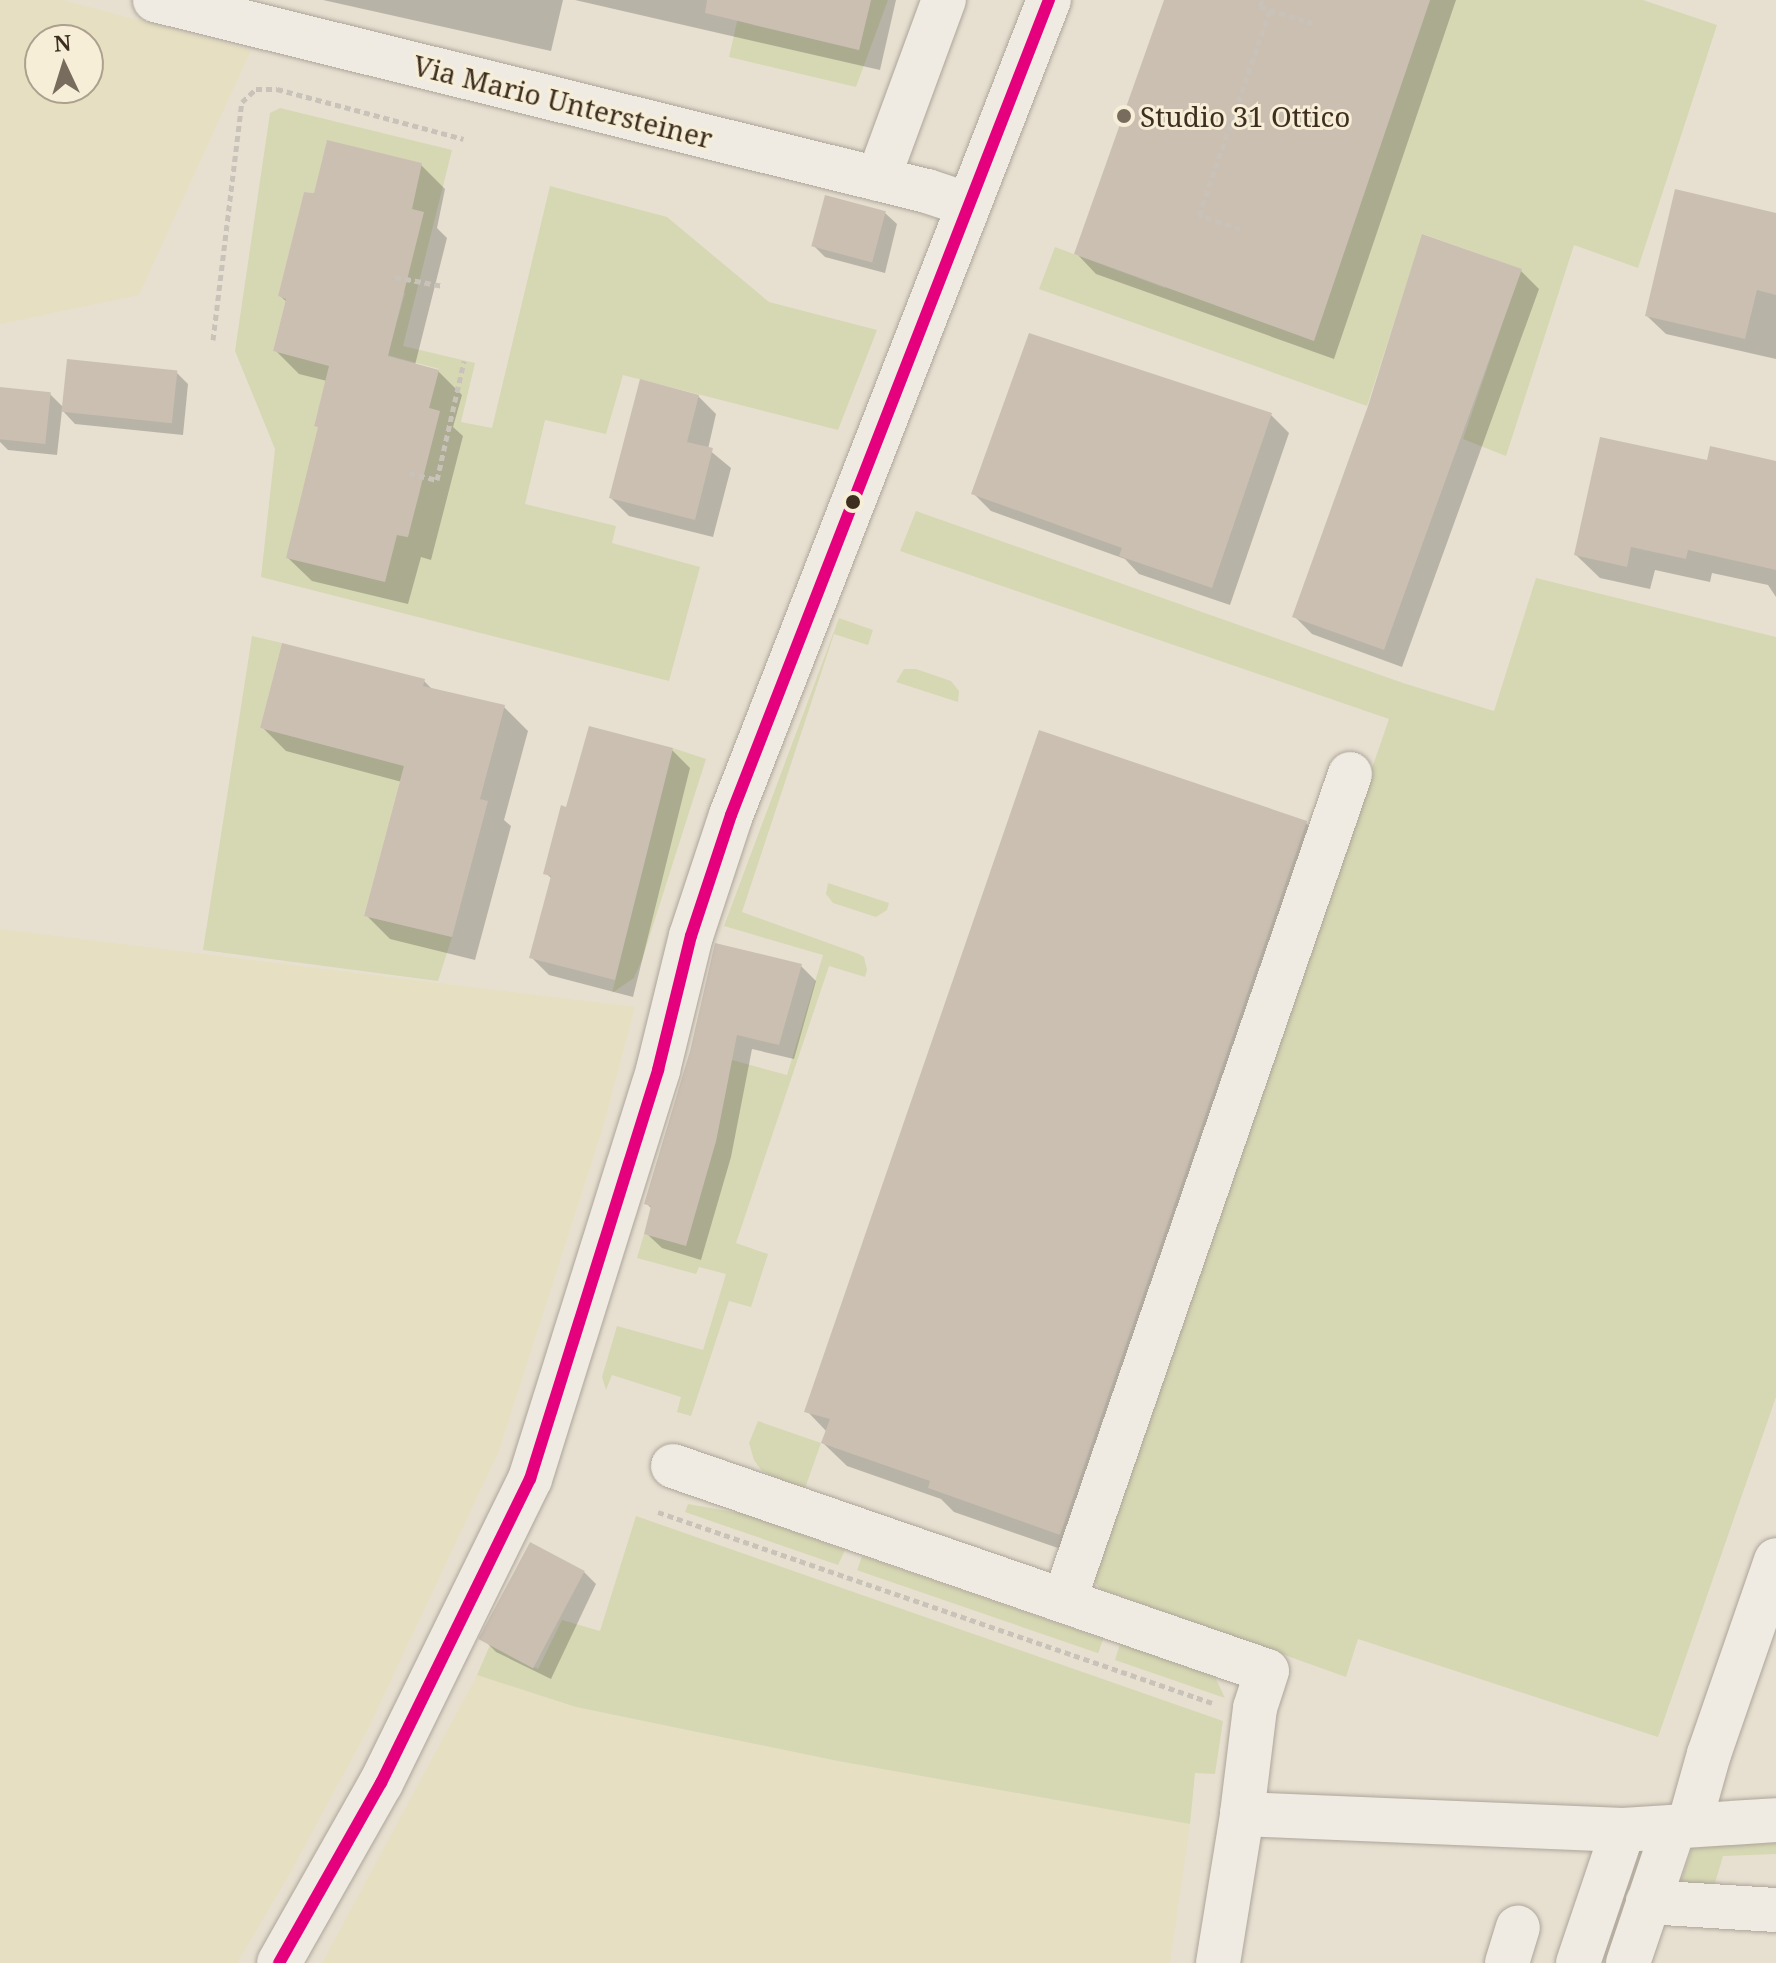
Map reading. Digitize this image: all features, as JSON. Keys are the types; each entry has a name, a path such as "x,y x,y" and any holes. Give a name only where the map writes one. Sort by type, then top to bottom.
{"street":[{"name":"Via Mario Untersteiner","path":"155,0 878,179 969,205"},
{"path":"878,179 944,0"},
{"path":"279,1963 381,1783 530,1479 658,1070 691,936 731,815 1049,0"},
{"path":"1064,1601 1350,774"},
{"path":"673,1466 1267,1671 1255,1708 1218,1963"},
{"path":"1628,1963 1648,1902 1682,1826 1776,1560"},
{"path":"1242,1814 1623,1830 1776,1820"},
{"path":"1578,1963 1623,1830"},
{"path":"1648,1902 1776,1910"}],"path":[{"path":"1262,0 1260,7 1312,23"},
{"path":"1240,229 1199,215 1270,10"},
{"path":"213,340 242,102 256,89 277,89 463,139"},
{"path":"395,277 443,286"},
{"path":"409,473 437,480 464,361"},
{"path":"658,1512 1223,1707"}],"shaded area":[{"path":"0,0 63,0 251,50 139,295 0,324"},
{"path":"0,929 635,1007 603,1127 499,1451 367,1731 288,1877 237,1963 0,1963"},
{"path":"477,1675 576,1707 838,1761 1190,1824 1170,1963 322,1963"}],"green space":[{"path":"742,0 753,25 859,50 871,0 888,0 856,87 729,57"},
{"path":"1430,0 1643,0 1717,25 1638,268 1574,245 1506,456 1463,439 1521,269 1423,234 1367,406 1039,289 1055,247 1165,288 1186,229 1234,245 1215,305 1314,340"},
{"path":"280,108 452,150 403,346 475,363 461,422 492,428 550,186 667,217 769,302 877,330 838,430 623,375 606,434 545,420 525,504 616,526 612,543 700,567 669,681 261,577 275,449 235,351 270,113","holes":["327,141 422,163 392,289 405,293 392,339 376,352 439,369 429,408 440,411 428,457 405,486 420,491 407,537 397,535 326,429 314,425 322,395 336,367 273,351 286,299 278,296 304,192 314,193"]},
{"path":"916,511 1403,683 1494,711 1536,578 1776,637 1776,1397 1658,1737 1358,1639 1346,1677 1100,1589 1092,1578 1389,719 900,551"},
{"path":"839,618 873,630 868,645 834,634 742,912 859,954 864,957 867,970 865,977 829,966 736,1243 768,1254 751,1307 729,1301 691,1416 677,1412 681,1397 612,1375 606,1390 602,1377 617,1326 703,1350 726,1274 699,1267 696,1274 637,1258 644,1234 686,1245 716,1141 729,1075 696,1050 787,1075 823,955 724,926"},
{"path":"252,636 282,643 260,728 404,766 364,916 452,937 438,981 203,950"},
{"path":"904,669 916,669 951,681 959,691 958,702 896,682"},
{"path":"673,748 706,759 642,960 634,978 612,993"},
{"path":"828,883 889,903 887,910 876,917 833,903 826,894"},
{"path":"758,1421 821,1443 805,1488 761,1470 749,1443"},
{"path":"688,1504 744,1514 845,1550 838,1565 685,1512"},
{"path":"636,1516 1223,1721 1215,1774 1195,1773 1190,1824 838,1761 576,1707 477,1675 490,1645 538,1669 562,1620 600,1631"},
{"path":"862,1556 1103,1639 1098,1653 857,1570"},
{"path":"1120,1644 1215,1677 1225,1698 1115,1660"},
{"path":"1776,1843 1776,1854 1723,1856 1713,1890 1684,1886 1681,1880 1693,1846"}],"building":[{"path":"707,0 871,0 859,50 705,13"},
{"path":"1164,0 1430,0 1314,341 1074,254"},
{"path":"327,140 422,163 412,209 424,212 388,356 439,370 429,408 440,411 408,537 397,535 385,582 286,558 318,427 314,426 329,366 273,351 286,299 278,296 304,192 314,193"},
{"path":"1675,189 1776,213 1776,295 1757,290 1745,339 1645,316"},
{"path":"825,195 886,211 872,262 811,246"},
{"path":"1422,234 1522,269 1384,650 1292,617 1368,406"},
{"path":"1029,333 1272,413 1212,588 1119,556 1122,548 971,494"},
{"path":"67,359 177,371 172,423 61,412"},
{"path":"640,379 699,395 687,442 713,448 695,520 609,498"},
{"path":"0,387 51,392 45,444 0,439"},
{"path":"1600,437 1707,460 1710,446 1776,461 1776,570 1688,550 1686,559 1631,547 1627,567 1574,555"},
{"path":"282,643 425,679 423,686 505,705 480,799 488,801 452,937 364,916 404,766 260,728"},
{"path":"589,726 673,748 615,980 529,958 551,876 543,874 561,805 566,807"},
{"path":"1039,730 1307,821 1060,1535 928,1488 930,1481 821,1443 830,1419 804,1412"},
{"path":"715,943 802,964 779,1045 737,1035 716,1141 686,1246 644,1234 651,1206 644,1204 690,1051"},
{"path":"530,1542 585,1571 533,1668 478,1639"}],"transit line":[{"path":"279,1963 381,1783 530,1479 658,1070 691,936 731,815 1049,0"}],"place":[{"name":"Studio 31 Ottico","path":"1124,116"}]}
